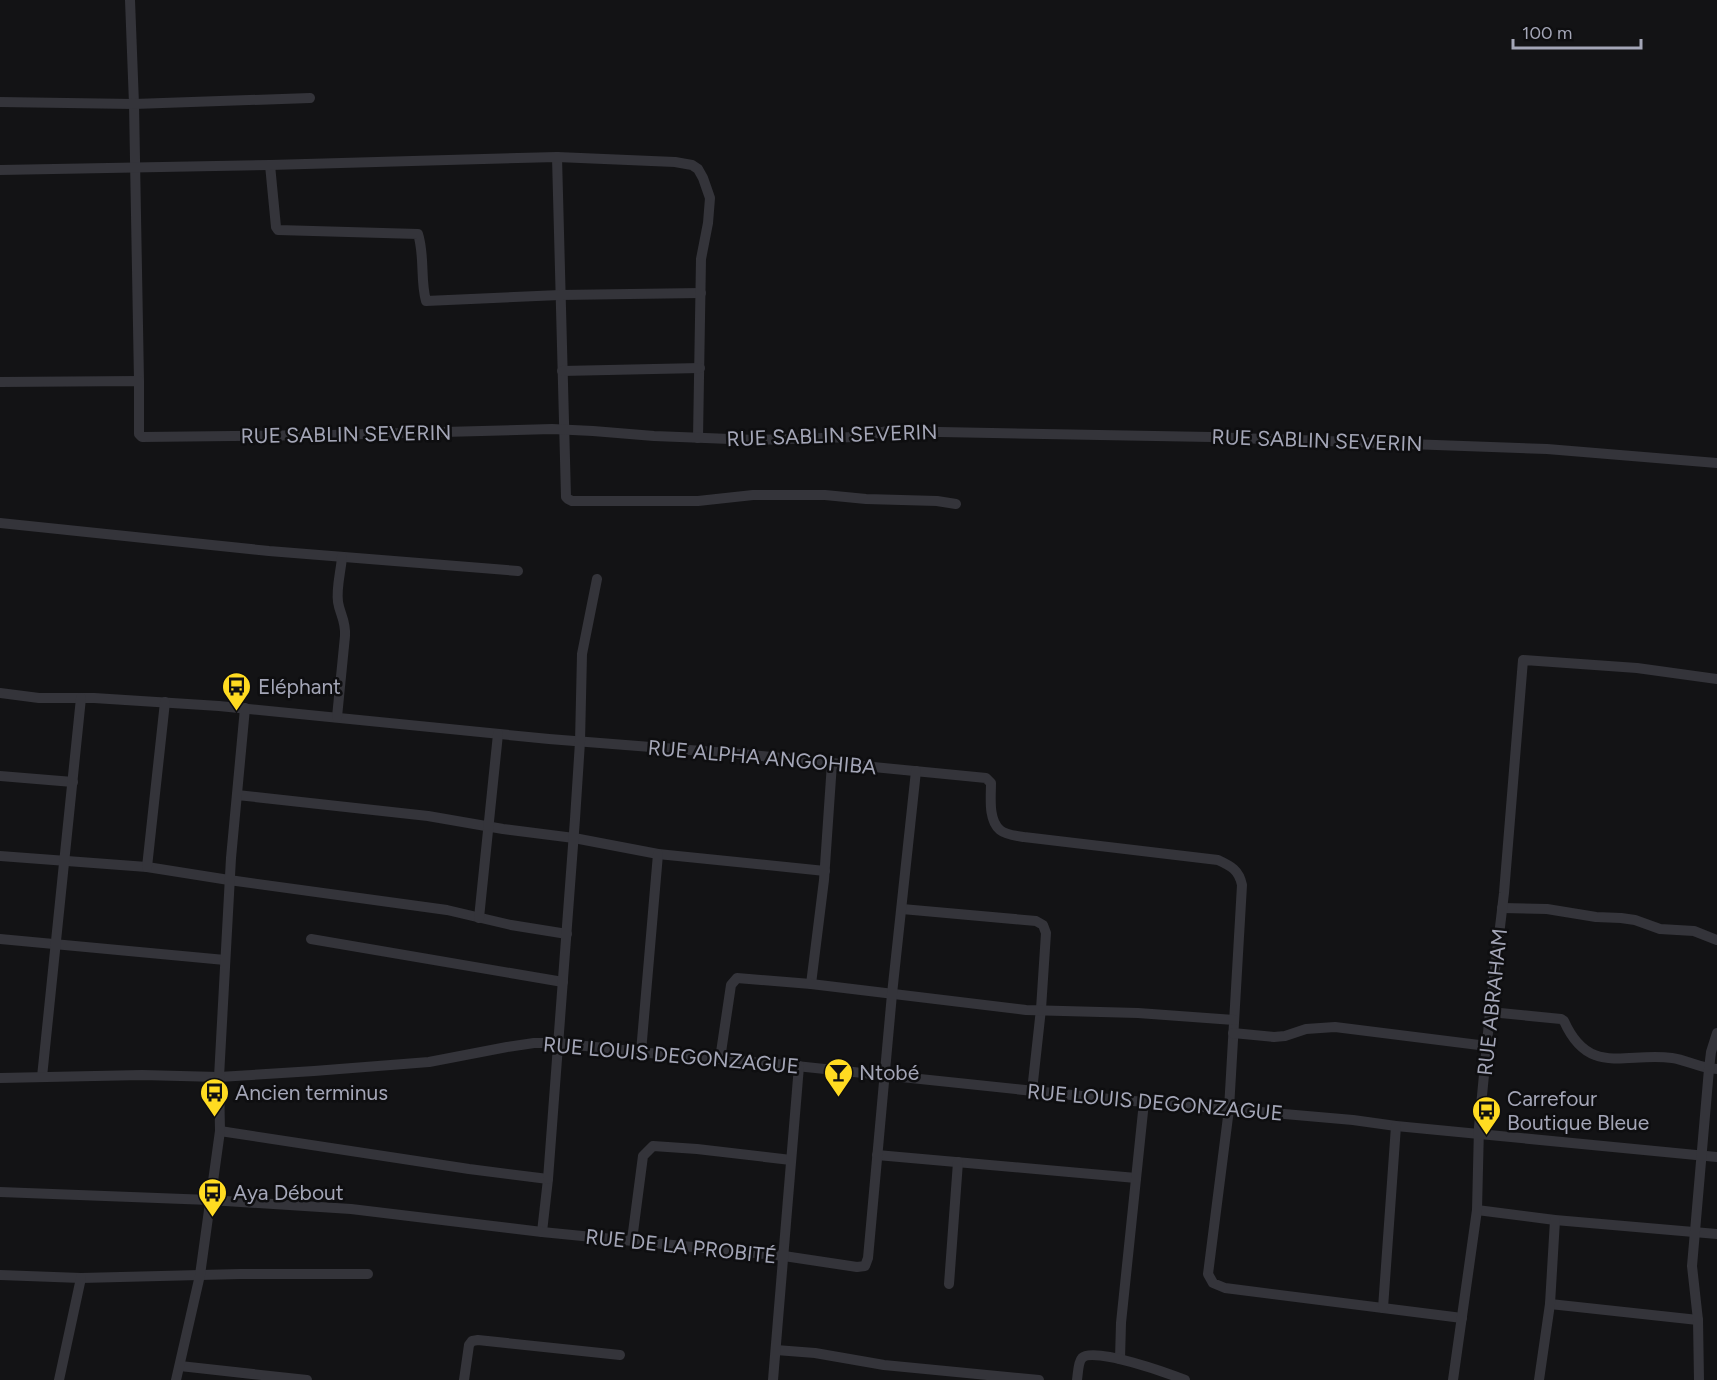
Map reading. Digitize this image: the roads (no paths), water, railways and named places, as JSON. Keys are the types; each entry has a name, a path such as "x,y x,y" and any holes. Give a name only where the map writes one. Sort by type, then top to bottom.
{"street":[{"path":"0,382 139,381 130,0"},
{"path":"0,102 134,104 310,98"},
{"path":"0,170 557,157 675,162 692,165 698,169 703,178 710,198 708,224 701,259 698,438"},
{"path":"557,157 563,430 566,497 568,499 573,501 698,501 753,495 825,495 866,500 937,501 957,504"},
{"path":"270,165 278,230 418,234 421,244 422,287 426,301 701,292"},
{"path":"562,371 700,368"},
{"name":"RUE SABLIN SEVERIN","path":"139,381 139,434 142,437 563,430 756,440 845,438 888,431 1199,436 1547,448 1717,463"},
{"path":"0,523 342,557 518,571"},
{"path":"337,717 345,636 344,617 338,603 342,557"},
{"path":"542,1232 574,838 580,742 582,654 597,579"},
{"name":"RUE ABRAHAM","path":"1453,1380 1477,1210 1479,1133 1486,1046 1502,908 1523,660 1637,668 1717,679"},
{"name":"RUE ALPHA ANGOHIBA","path":"0,693 39,698 165,702 245,708 580,742 986,778 991,783 992,813 995,824 1002,832 1024,837 1205,857 1230,865 1238,872 1242,885 1228,1109 1208,1274 1213,1283 1225,1288 1383,1308"},
{"path":"42,1077 81,698"},
{"path":"147,867 165,702"},
{"path":"176,1380 200,1275 220,1131 219,1077 225,960 245,708"},
{"path":"479,918 498,734"},
{"path":"811,984 825,871 832,763"},
{"name":"RUE DE LA PROBITÉ","path":"0,1192 210,1200 351,1209 542,1232 784,1256 857,1267 865,1266 868,1258 915,771"},
{"path":"0,777 73,782"},
{"path":"237,795 428,816 574,838 658,854 825,871"},
{"path":"641,1052 658,854"},
{"path":"0,856 147,867 447,910 567,934"},
{"path":"1502,908 1547,909 1596,917 1635,920 1660,929 1694,931 1717,940"},
{"path":"902,909 1036,921 1043,925 1046,933 1041,1009 1032,1091"},
{"path":"0,939 225,960"},
{"path":"311,939 563,982"},
{"path":"720,1059 731,985 737,978 811,984 1026,1010 1138,1013 1234,1020"},
{"path":"1490,1012 1561,1019 1584,1050 1602,1059 1671,1058 1713,1069"},
{"path":"1233,1033 1274,1037 1306,1029 1335,1028 1486,1046"},
{"path":"1699,1380 1698,1320 1692,1266 1701,1155 1713,1069 1711,1052 1717,1033"},
{"name":"RUE LOUIS DEGONZAGUE","path":"0,1078 142,1075 219,1077 412,1064 516,1045 558,1043 1717,1157"},
{"path":"773,1380 799,1066"},
{"path":"1120,1359 1121,1323 1144,1102"},
{"path":"1396,1126 1383,1308 1462,1318"},
{"path":"220,1131 548,1179"},
{"path":"632,1240 643,1156 653,1146 791,1160"},
{"path":"877,1155 1136,1178"},
{"path":"949,1284 958,1162"},
{"path":"1477,1210 1555,1220 1717,1234"},
{"path":"1539,1380 1550,1304 1555,1220"},
{"path":"0,1275 81,1278 368,1274"},
{"path":"59,1380 81,1278"},
{"path":"1550,1304 1698,1320"},
{"path":"464,1380 469,1345 472,1341 478,1340 620,1355"},
{"path":"776,1350 815,1353 884,1365 1039,1380"},
{"path":"1077,1380 1080,1360 1089,1354 1120,1359 1185,1380"},
{"path":"180,1366 307,1380"}],"place":[{"name":"Eléphant","path":"237,712"},
{"name":"Ntobé","path":"838,1098"},
{"name":"Ancien terminus","path":"214,1118"},
{"name":"Carrefour Boutique Bleue","path":"1486,1136"},
{"name":"Aya Débout","path":"212,1218"}]}
